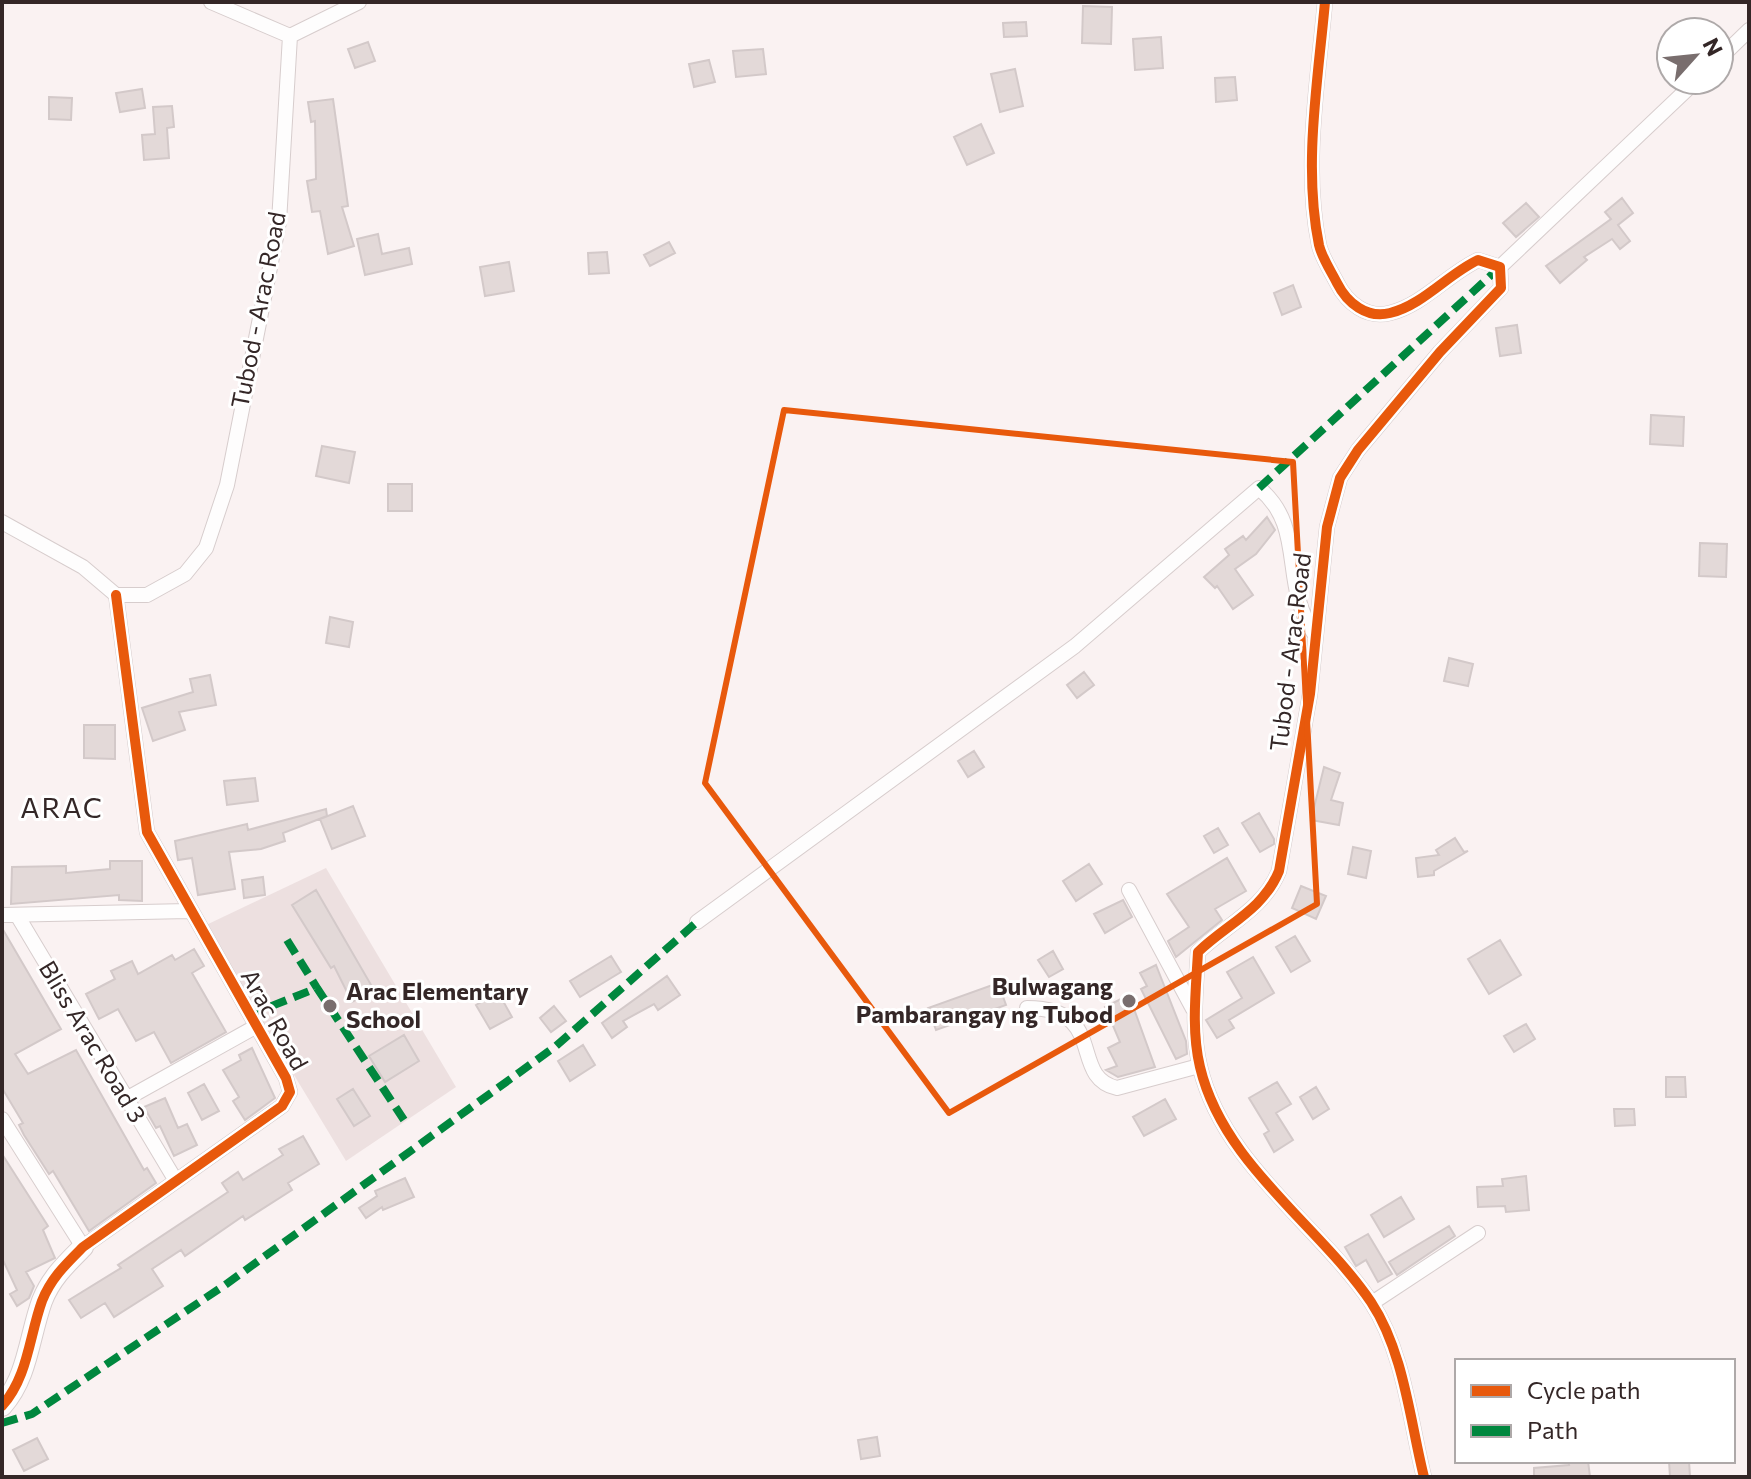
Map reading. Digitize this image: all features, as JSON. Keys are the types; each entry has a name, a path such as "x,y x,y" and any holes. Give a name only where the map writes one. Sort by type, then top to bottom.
{"street":[{"path":"211,2 290,36 359,2"},
{"path":"1325,2 1313,195 1320,248 1344,296 1366,313 1389,314 1413,303 1460,268 1478,260 1500,267 1680,96"},
{"name":"Tubod - Arac Road","path":"116,595 147,595 185,574 206,548 227,485 279,222 290,36"},
{"name":"Tubod - Arac Road","path":"1424,1477 1394,1354 1372,1303 1274,1192 1213,1106 1199,1066 1194,1011 1198,952 1254,909 1271,891 1279,871 1310,694 1327,527 1340,478 1358,450 1440,352 1501,288 1500,267"},
{"path":"697,922 1075,646 1259,488 1275,502 1285,517 1298,602 1315,635"},
{"path":"2,522 83,567 116,595"},
{"name":"Arac Road","path":"2,1406 19,1380 42,1301 55,1275 83,1247 282,1106 290,1092 286,1078 188,911 147,832 116,595"},
{"path":"1129,890 1194,1011"},
{"path":"10,915 188,911"},
{"name":"Bliss Arac Road 3","path":"10,915 176,1181"},
{"path":"1027,1008 1049,1008 1066,1014 1080,1030 1096,1075 1105,1085 1117,1088 1199,1066"},
{"path":"126,1099 255,1027"},
{"path":"2,1119 83,1247"},
{"path":"1372,1303 1478,1233"}],"highlighted area":[{"path":"784,410 1293,462 1317,904 949,1113 705,783"}],"shaded area":[{"name":"Arac Elementary School","path":"326,868 456,1087 346,1161 204,926"}],"building":[{"path":"1083,6 1112,7 1111,44 1082,43"},
{"path":"1026,22 1027,36 1004,37 1003,23"},
{"path":"1161,37 1163,68 1135,70 1133,39"},
{"path":"368,42 375,61 355,68 348,49"},
{"path":"763,49 766,74 736,77 733,51"},
{"path":"709,60 715,82 694,87 689,64"},
{"path":"1015,69 1023,106 1000,112 991,74"},
{"path":"1235,77 1237,100 1216,102 1215,78"},
{"path":"142,89 145,108 120,112 116,93"},
{"path":"49,97 72,98 71,120 49,119"},
{"path":"333,99 348,206 342,207 354,246 328,254 320,211 312,212 307,181 316,179 315,121 311,122 308,102"},
{"path":"172,106 174,127 167,128 169,158 144,160 142,135 155,134 153,107"},
{"path":"981,124 994,153 967,165 954,137"},
{"path":"1622,198 1633,213 1618,225 1630,241 1620,249 1612,239 1584,257 1587,260 1560,283 1546,266 1611,219 1605,212"},
{"path":"1526,203 1539,217 1516,237 1503,223"},
{"path":"378,234 382,254 409,248 412,264 365,275 357,239"},
{"path":"669,242 675,253 650,266 644,255"},
{"path":"607,252 609,273 589,274 588,253"},
{"path":"509,262 514,291 485,296 480,267"},
{"path":"1293,285 1301,307 1282,315 1274,293"},
{"path":"1517,325 1521,353 1500,356 1496,328"},
{"path":"1651,415 1684,417 1683,446 1650,444"},
{"path":"322,446 355,452 349,483 316,476"},
{"path":"388,484 412,484 412,511 388,511"},
{"path":"1267,517 1275,530 1256,554 1235,569 1253,595 1233,609 1217,586 1215,588 1204,577 1229,555 1225,549 1243,536 1246,540"},
{"path":"1700,543 1727,544 1726,577 1699,576"},
{"path":"330,617 353,622 349,647 326,643"},
{"path":"1449,658 1473,664 1468,686 1444,681"},
{"path":"1084,672 1094,685 1077,698 1067,685"},
{"path":"210,675 216,705 179,712 185,730 153,741 142,708 193,692 190,679"},
{"path":"84,725 115,725 115,759 84,758"},
{"path":"974,751 984,767 968,777 958,761"},
{"path":"1324,767 1340,773 1331,800 1343,803 1339,825 1311,820"},
{"path":"255,778 258,801 227,805 224,781"},
{"path":"353,806 365,836 332,849 320,819"},
{"path":"326,809 327,816 283,833 285,841 261,849 229,852 235,889 198,895 192,858 178,860 175,841 247,824 248,830"},
{"path":"1259,813 1274,839 1274,844 1260,852 1242,823"},
{"path":"1218,828 1228,845 1214,853 1204,836"},
{"path":"1455,838 1464,852 1468,851 1434,871 1434,875 1418,877 1416,858 1439,855 1436,850"},
{"path":"1353,847 1371,851 1366,878 1348,874"},
{"path":"1227,858 1246,891 1215,909 1222,920 1176,957 1168,941 1189,927 1167,894"},
{"path":"110,861 142,861 142,901 119,900 119,895 11,904 12,867 66,866 66,873 110,869"},
{"path":"1089,864 1102,884 1076,901 1063,881"},
{"path":"263,877 265,895 244,898 242,880"},
{"path":"1301,886 1326,896 1316,919 1292,908"},
{"path":"316,890 374,990 352,1002 334,966 331,968 292,905"},
{"path":"1123,900 1132,917 1105,933 1094,914"},
{"path":"2,928 61,1029 15,1054 28,1074 76,1050 144,1170 147,1168 156,1183 89,1231 53,1171 49,1174 24,1135 19,1125 23,1123 2,1088"},
{"path":"1295,936 1310,961 1291,972 1276,947"},
{"path":"1500,940 1521,975 1489,994 1468,959"},
{"path":"194,949 204,966 192,973 226,1032 171,1063 154,1032 136,1041 118,1009 99,1019 86,994 115,979 111,971 132,961 138,974 172,955 175,960"},
{"path":"1053,951 1063,969 1049,977 1038,960"},
{"path":"611,956 621,972 580,997 570,981"},
{"path":"1253,957 1274,993 1229,1020 1234,1028 1217,1038 1206,1020 1242,998 1227,972"},
{"path":"1156,965 1186,1041 1187,1054 1176,1059 1141,989 1147,986 1140,973"},
{"path":"667,976 680,995 658,1010 654,1004 623,1021 627,1027 612,1038 602,1023"},
{"path":"998,983 1006,1005 936,1030 928,1008"},
{"path":"498,992 512,1017 490,1029 476,1005"},
{"path":"1129,995 1155,1067 1118,1077 1106,1070 1117,1066 1108,1048 1120,1042 1105,1007"},
{"path":"554,1006 566,1021 551,1032 540,1018"},
{"path":"1526,1024 1535,1039 1514,1052 1504,1036"},
{"path":"404,1035 419,1061 385,1082 369,1056"},
{"path":"583,1045 595,1065 570,1081 558,1061"},
{"path":"252,1048 275,1098 245,1120 233,1101 239,1097 223,1070 241,1060 239,1055"},
{"path":"1666,1077 1685,1077 1686,1097 1666,1097"},
{"path":"1277,1082 1291,1104 1276,1113 1293,1140 1274,1152 1264,1134 1269,1131 1249,1098"},
{"path":"204,1084 219,1111 202,1120 188,1093"},
{"path":"1316,1087 1329,1109 1313,1119 1300,1097"},
{"path":"353,1089 370,1116 354,1126 337,1099"},
{"path":"165,1098 178,1128 187,1124 197,1145 174,1156 160,1126 156,1128 144,1107"},
{"path":"1165,1099 1176,1119 1144,1136 1133,1117"},
{"path":"1614,1109 1634,1109 1635,1125 1615,1126"},
{"path":"303,1136 319,1164 288,1183 292,1190 245,1220 243,1216 185,1256 181,1250 152,1269 163,1286 114,1317 105,1303 81,1318 69,1300 121,1268 118,1265 228,1192 222,1183 238,1172 243,1180 283,1155 279,1149"},
{"path":"2,1154 48,1226 43,1230 55,1258 26,1272 34,1286 29,1298 17,1306 10,1294 17,1290 2,1258"},
{"path":"1526,1176 1529,1210 1506,1212 1505,1206 1478,1207 1477,1187 1503,1186 1502,1179"},
{"path":"405,1178 414,1197 383,1210 382,1207 366,1218 359,1208 377,1196 375,1191"},
{"path":"1401,1197 1414,1219 1384,1237 1371,1215"},
{"path":"1449,1226 1455,1236 1397,1275 1389,1262"},
{"path":"1368,1234 1392,1274 1378,1282 1366,1260 1356,1266 1345,1247"},
{"path":"877,1437 880,1456 861,1459 858,1440"},
{"path":"37,1438 48,1459 24,1471 13,1450"},
{"path":"1588,1463 1590,1477 1534,1477 1534,1468"},
{"path":"1669,1463 1689,1463 1690,1477 1670,1477"}],"marked path":[{"path":"1259,488 1500,267"},
{"path":"2,1423 32,1414 225,1285 556,1046 697,922"},
{"path":"287,940 317,988"},
{"path":"249,1015 317,988 404,1120"}],"cycle path":[{"path":"1325,2 1313,124 1312,185 1319,245 1341,290 1359,308 1373,314 1390,313 1413,303 1478,260 1500,267 1501,288 1440,352 1358,450 1340,478 1327,527 1310,694 1279,871 1264,896 1198,952 1196,1039 1200,1067 1212,1102 1229,1134 1274,1192 1349,1273 1382,1322 1405,1387 1424,1477"},
{"path":"2,1406 23,1370 46,1293 65,1265 83,1247 282,1106 290,1092 286,1078 147,832 116,595"}],"place":[{"name":"Bulwagang Pambarangay ng Tubod","path":"1129,1001"},
{"name":"Arac Elementary School","path":"330,1006"}],"district":[{"name":"ARAC","path":"62,808"}]}
